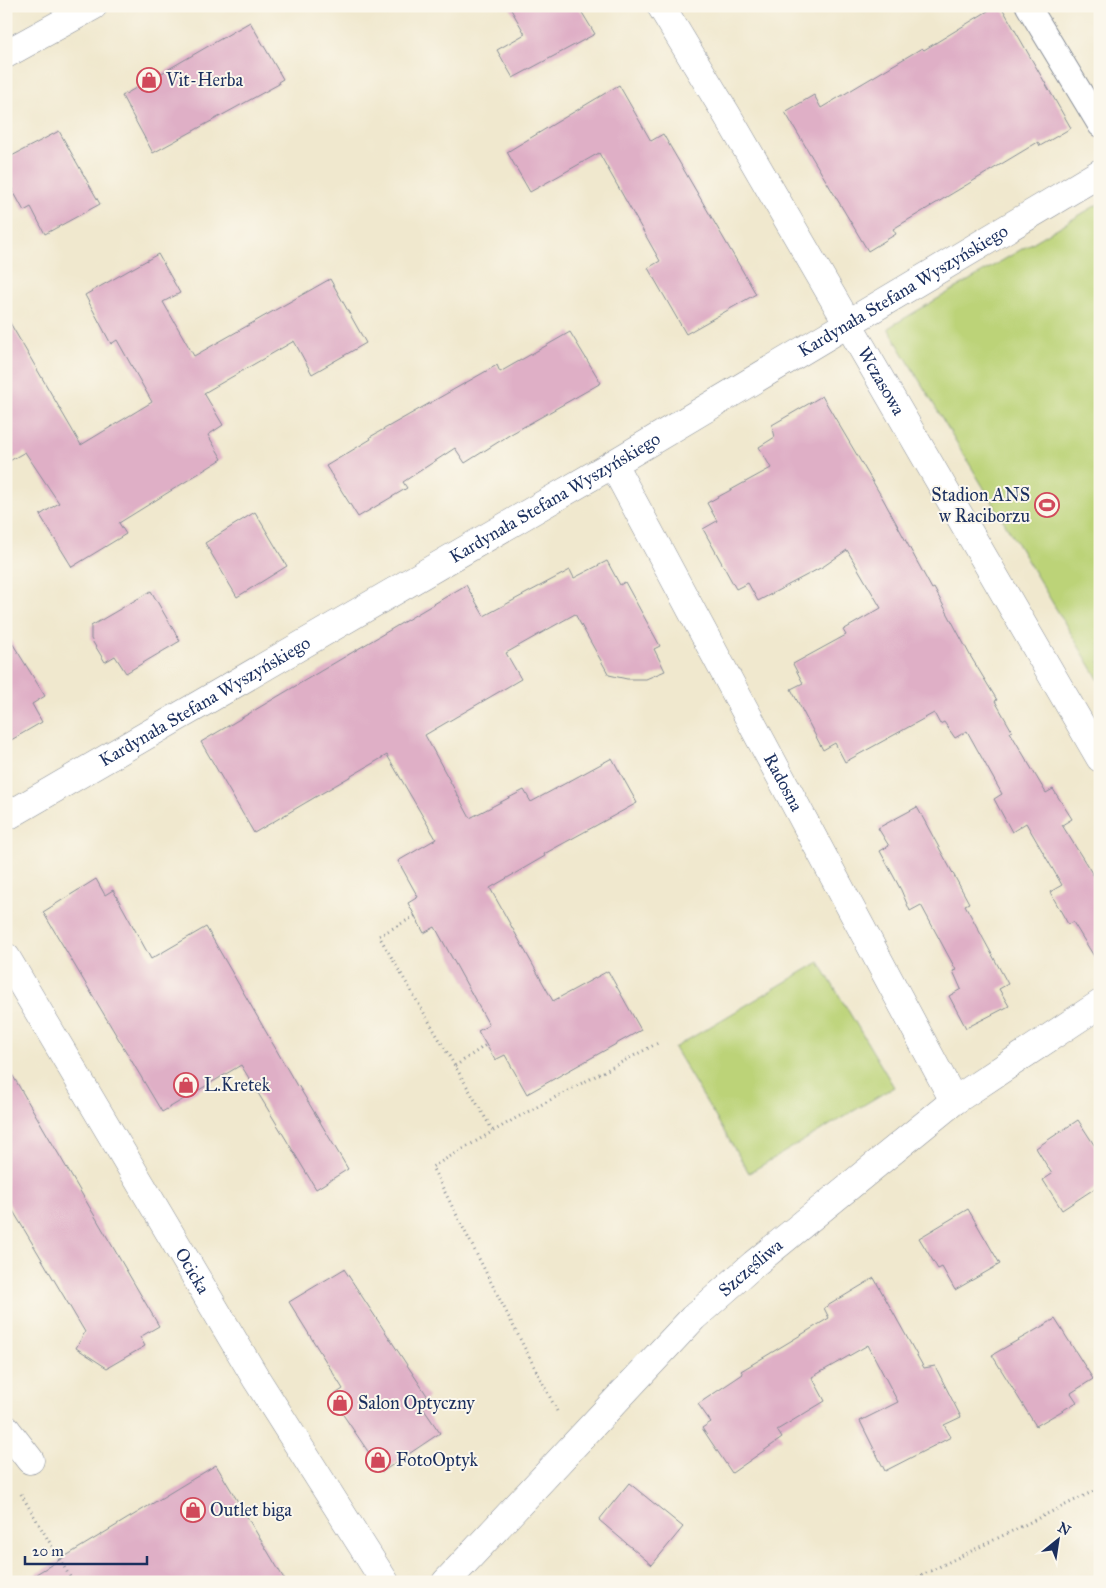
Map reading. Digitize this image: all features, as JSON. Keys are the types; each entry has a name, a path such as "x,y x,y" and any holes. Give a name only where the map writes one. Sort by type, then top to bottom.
{"street":[{"path":"6,54 94,6"},
{"name":"Wczasowa","path":"661,6 727,116 1100,758"},
{"name":"Kardynała Stefana Wyszyńskiego","path":"6,817 613,464 1100,173"},
{"name":"Radosna","path":"613,464 954,1101"},
{"name":"Ocicka","path":"6,957 252,1373 385,1582"},
{"name":"Szczęśliwa","path":"454,1580 575,1443 693,1318 754,1264 954,1101 1100,1004"},
{"path":"6,1429 30,1460"}],"lane":[{"path":"1028,6 1100,125"}],"path":[{"path":"415,916 379,936 493,1131"},
{"path":"575,1443 432,1167 493,1131 658,1043"},
{"path":"455,1066 486,1045"},
{"path":"908,1582 1100,1488"},
{"path":"21,1493 73,1582"}],"green space":[{"name":"Stadion ANS w Raciborzu","path":"1100,203 1100,682 888,328"},
{"path":"819,962 894,1087 749,1173 674,1048"}],"building":[{"path":"509,6 578,6 595,34 513,78 497,50 525,34"},
{"path":"996,6 1001,6 1071,128 1040,146 1038,142 893,229 896,234 868,251 785,112 814,95 821,108 922,48 924,50"},
{"path":"250,22 283,79 278,82 279,84 153,153 122,96"},
{"path":"619,85 651,141 663,134 756,294 686,334 648,268 660,261 599,153 530,192 507,152"},
{"path":"59,131 100,204 45,234 31,207 24,211 6,178 6,159"},
{"path":"158,254 180,293 163,302 194,356 330,279 366,343 312,374 294,341 204,393 223,425 208,435 222,459 119,523 126,534 72,567 40,515 59,503 25,452 6,463 6,316 81,445 152,402 117,340 111,344 85,295"},
{"path":"570,332 601,383 511,434 465,463 455,448 403,482 407,488 358,517 326,466 371,439 370,437 497,365 500,372"},
{"path":"822,396 883,499 932,589 934,588 971,657 997,700 995,701 1012,731 1010,732 1046,793 1053,789 1072,819 1062,825 1100,886 1100,966 1073,922 1068,924 1050,892 1062,885 1026,823 1012,832 994,799 1002,794 967,731 955,738 944,722 940,724 934,713 845,762 835,743 823,750 791,689 803,683 793,664 846,635 843,630 881,608 847,550 824,566 758,601 748,583 736,589 703,529 717,521 707,503 771,468 759,447 775,437 772,425"},
{"path":"255,512 287,566 237,597 205,543"},
{"path":"607,561 620,585 625,582 660,646 654,649 665,671 646,679 627,679 609,675 575,614 506,653 521,679 425,735 470,818 524,790 531,802 612,758 637,803 544,854 545,856 490,888 553,1001 608,971 641,1030 527,1094 505,1055 495,1060 478,1031 489,1025 435,927 424,933 408,903 418,897 398,861 436,839 387,755 254,833 201,742 466,585 484,616 570,570 574,578"},
{"path":"151,591 180,641 126,673 115,656 105,662 91,639 91,626"},
{"path":"6,633 45,696 32,704 42,722 6,743"},
{"path":"917,807 969,903 965,905 1008,984 999,989 1009,1006 966,1028 949,996 961,989 953,971 956,970 921,905 910,911 880,851 889,846 878,828"},
{"path":"96,879 105,895 113,890 151,959 206,927 297,1086 348,1169 316,1189 241,1065 162,1112 43,912"},
{"path":"6,1064 159,1326 140,1337 145,1346 107,1368 76,1348 85,1332 6,1199"},
{"path":"1078,1120 1100,1154 1100,1185 1062,1210 1043,1180 1052,1174 1036,1148"},
{"path":"968,1209 1000,1264 955,1290 942,1267 938,1269 919,1238"},
{"path":"344,1269 428,1397 420,1404 440,1433 382,1472 331,1397 343,1389 289,1302"},
{"path":"874,1278 924,1368 935,1366 961,1417 944,1425 951,1437 885,1471 860,1421 898,1402 868,1345 812,1377 825,1401 777,1430 782,1438 732,1473 702,1428 711,1422 698,1404 743,1374 741,1371 829,1318 824,1308"},
{"path":"1055,1319 1093,1379 1071,1393 1077,1402 1036,1426 992,1355"},
{"name":"Outlet biga","path":"216,1465 286,1582 23,1582"},
{"path":"629,1483 683,1527 652,1565 599,1520"}],"place":[{"name":"Vit-Herba","path":"149,80"},
{"name":"Stadion ANS w Raciborzu","path":"1047,505"},
{"name":"L.Kretek","path":"186,1085"},
{"name":"Salon Optyczny","path":"340,1403"},
{"name":"FotoOptyk","path":"378,1460"},
{"name":"Outlet biga","path":"193,1510"}]}
